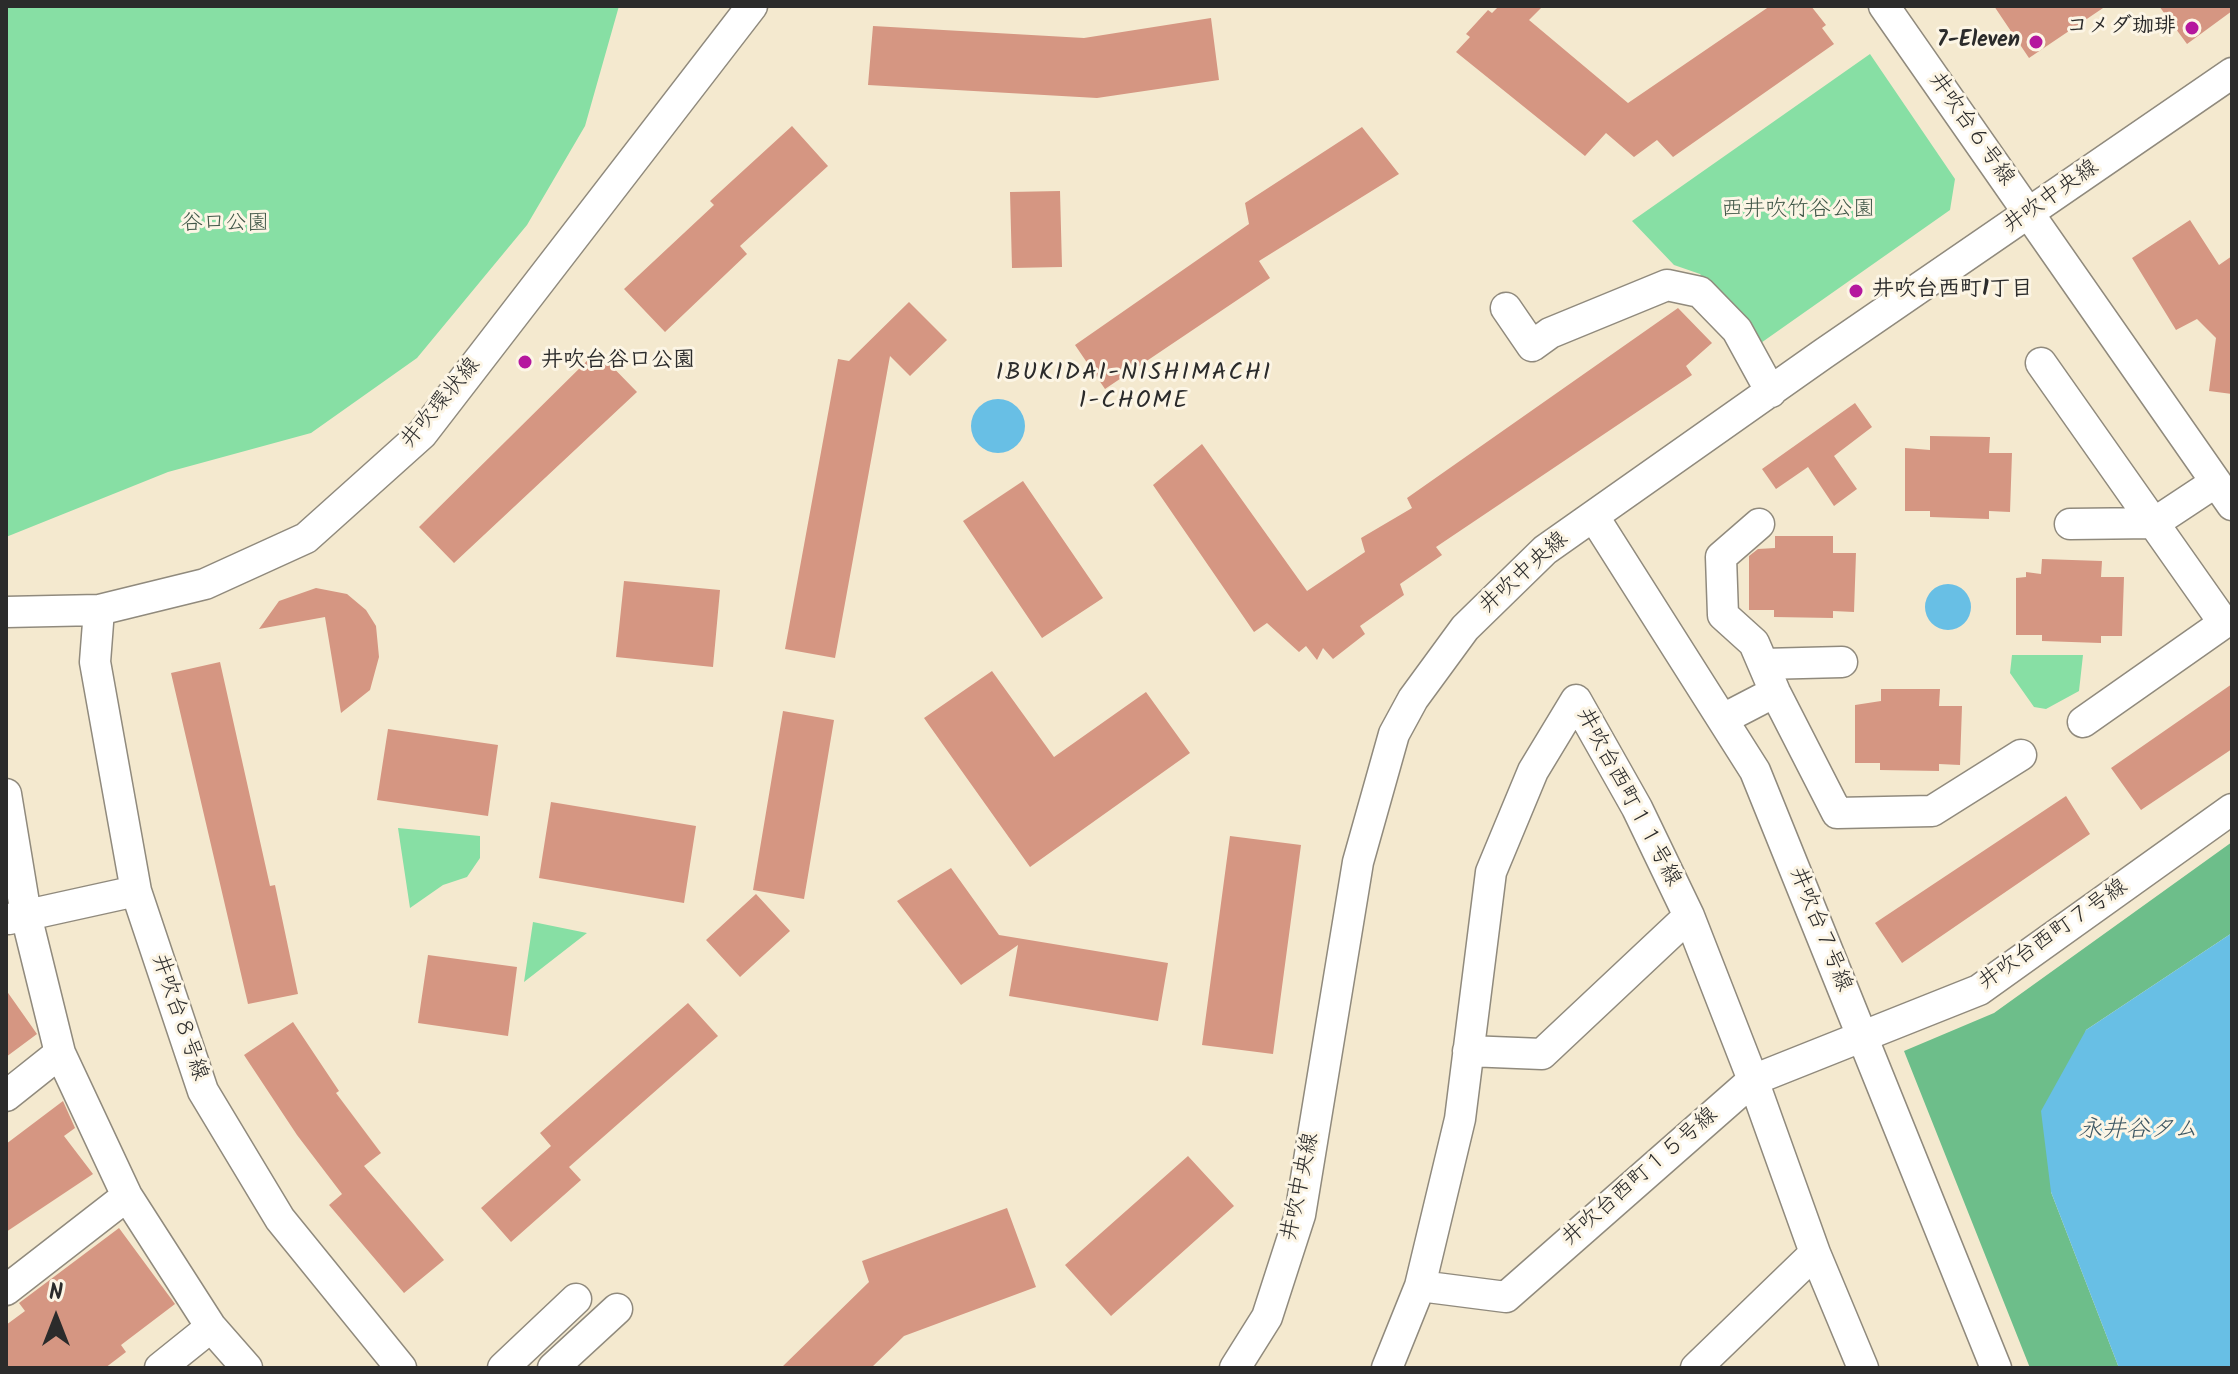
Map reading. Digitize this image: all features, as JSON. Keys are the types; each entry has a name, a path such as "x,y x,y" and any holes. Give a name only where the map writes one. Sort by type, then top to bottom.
{"street":[{"name":"井吹環状線","path":"6,612 99,610 205,584 306,538 422,434 752,6"},
{"name":"井吹台６号線","path":"1884,6 2028,214"},
{"name":"井吹中央線","path":"1235,1368 1267,1317 1300,1215 1358,862 1394,734 1413,699 1465,628 1545,550 2232,73"},
{"path":"2028,214 2226,494 2154,523 2070,524"},
{"path":"1506,308 1532,346 1550,333 1667,285 1700,292 1737,330 1771,392"},
{"path":"2041,363 2224,623 2083,722"},
{"name":"井吹台７号線","path":"1594,517 1755,771 1996,1368"},
{"path":"1759,524 1721,557 1723,615 1754,643 1775,692 1837,813 1932,811 2021,755"},
{"name":"井吹台８号線","path":"99,610 95,662 136,891 203,1091 280,1219 401,1368"},
{"path":"1763,664 1842,662"},
{"path":"1723,719 1775,692"},
{"name":"井吹台西町１１号線","path":"1387,1368 1420,1286 1460,1119 1491,872 1533,771 1576,700 1637,808 1689,916 1753,1080 1815,1253 1863,1368"},
{"path":"6,794 16,918 60,1053 127,1196 211,1327 247,1368"},
{"name":"井吹台西町７号線","path":"1863,1038 1979,990 2232,809"},
{"path":"16,918 136,891"},
{"path":"1468,1051 1542,1054 1689,916"},
{"name":"井吹台西町１５号線","path":"1420,1286 1506,1297 1753,1080 1863,1038"},
{"path":"6,1096 60,1053"},
{"path":"6,1290 127,1196"},
{"path":"1696,1368 1815,1253"},
{"path":"503,1368 576,1299"},
{"path":"553,1368 617,1309"},
{"path":"160,1368 211,1327"}],"green space":[{"name":"谷口公園","path":"6,6 619,6 585,126 527,225 417,358 311,433 168,472 6,537"},
{"name":"西井吹竹谷公園","path":"1870,54 1955,179 1950,210 1758,345 1700,274 1674,265 1632,221"},
{"path":"2012,655 2083,655 2079,691 2046,709 2034,707 2010,673"},
{"path":"398,828 480,836 480,858 467,877 443,885 410,908"},
{"path":"2232,842 2232,933 2086,1030 2051,1192 2119,1368 2030,1368 1904,1051 1994,1013"},
{"path":"533,922 587,933 524,982"}],"water":[{"path":"998,399 1017,407 1025,426 1017,445 998,453 979,445 971,426 979,407"},
{"path":"1948,584 1964,591 1971,607 1964,623 1948,630 1932,623 1925,607 1932,591"},
{"name":"永井谷タム","path":"2232,933 2232,1368 2119,1368 2051,1192 2041,1111 2086,1030"}],"building":[{"path":"1499,6 1543,6 1529,20 1628,103 1770,6 1811,6 1826,25 1822,28 1834,44 1673,157 1657,140 1634,157 1606,133 1585,156 1456,52 1470,37 1466,34 1488,10 1492,13"},
{"name":"7-Eleven","path":"1994,6 2106,6 2029,58"},
{"name":"コメダ珈琲","path":"2159,6 2232,6 2232,11 2187,44"},
{"path":"1211,18 1219,80 1097,98 868,85 873,26 1084,38"},
{"path":"792,126 828,166 740,246 747,254 665,332 624,289 714,205 710,201"},
{"path":"1362,127 1399,174 1259,261 1270,278 1105,389 1075,345 1249,224 1245,203"},
{"path":"1060,191 1062,267 1012,268 1010,192"},
{"path":"2190,220 2219,265 2232,256 2232,394 2209,391 2216,338 2197,319 2176,330 2132,258"},
{"path":"909,302 947,340 910,376 890,356 835,658 785,649 838,359 849,361"},
{"path":"1678,308 1712,343 1686,366 1692,375 1436,547 1442,555 1400,584 1404,595 1360,626 1365,634 1333,659 1323,648 1317,660 1306,646 1299,652 1267,623 1254,632 1153,485 1202,444 1307,591 1365,552 1361,538 1412,508 1407,498"},
{"path":"597,351 637,392 454,563 419,527"},
{"path":"1855,403 1872,427 1834,456 1857,489 1834,506 1808,467 1776,489 1762,469"},
{"path":"1930,436 1990,437 1989,453 2012,453 2010,512 1989,511 1989,519 1930,517 1930,511 1905,511 1905,448 1930,450"},
{"path":"1023,481 1103,598 1042,638 963,521"},
{"path":"1775,536 1833,536 1833,553 1856,553 1854,612 1833,611 1833,618 1774,617 1774,610 1749,610 1749,556 1758,549 1775,548"},
{"path":"2042,559 2102,561 2101,577 2124,577 2122,636 2101,636 2101,643 2042,641 2042,635 2016,635 2016,578 2026,577 2026,572 2041,574"},
{"path":"624,581 720,590 713,667 616,657"},
{"path":"316,588 347,594 366,610 376,626 379,657 370,690 341,713 325,617 259,629 279,601"},
{"path":"220,662 270,886 275,885 298,994 248,1004 171,673"},
{"path":"992,671 1054,757 1146,692 1190,753 1030,867 924,718"},
{"path":"2232,684 2232,749 2141,810 2111,768"},
{"path":"1881,689 1940,689 1939,706 1962,706 1960,765 1939,764 1939,771 1880,770 1880,763 1855,763 1855,705 1881,701"},
{"path":"783,711 834,720 804,899 753,890"},
{"path":"388,729 498,745 488,816 377,800"},
{"path":"2066,796 2090,834 1902,963 1875,923"},
{"path":"551,802 696,826 684,903 539,878"},
{"path":"1230,836 1301,845 1273,1054 1202,1045"},
{"path":"951,868 999,935 1168,963 1158,1021 1009,996 1018,945 961,985 897,901"},
{"path":"756,894 790,931 740,977 706,940"},
{"path":"428,955 517,967 508,1036 418,1023"},
{"path":"6,990 37,1034 6,1057"},
{"path":"688,1003 718,1036 569,1167 581,1180 511,1242 481,1208 551,1146 540,1133"},
{"path":"293,1022 339,1091 336,1093 381,1153 364,1166 444,1260 404,1293 329,1205 342,1194 297,1135 244,1055"},
{"path":"63,1101 75,1128 64,1136 93,1174 6,1232 6,1144"},
{"path":"1188,1156 1234,1206 1111,1316 1065,1265"},
{"path":"1007,1208 1036,1287 904,1336 871,1368 781,1368 869,1282 862,1261"},
{"path":"119,1228 175,1304 121,1345 126,1352 105,1368 6,1368 6,1325 25,1311 19,1303"}],"place":[{"name":"コメダ珈琲","path":"2192,28"},
{"name":"7-Eleven","path":"2036,42"},
{"name":"井吹台西町1丁目","path":"1856,291"},
{"name":"井吹台谷口公園","path":"525,362"}],"district":[{"name":"IBUKIDAI-NISHIMACHI 1-CHOME","path":"1134,389"}]}
